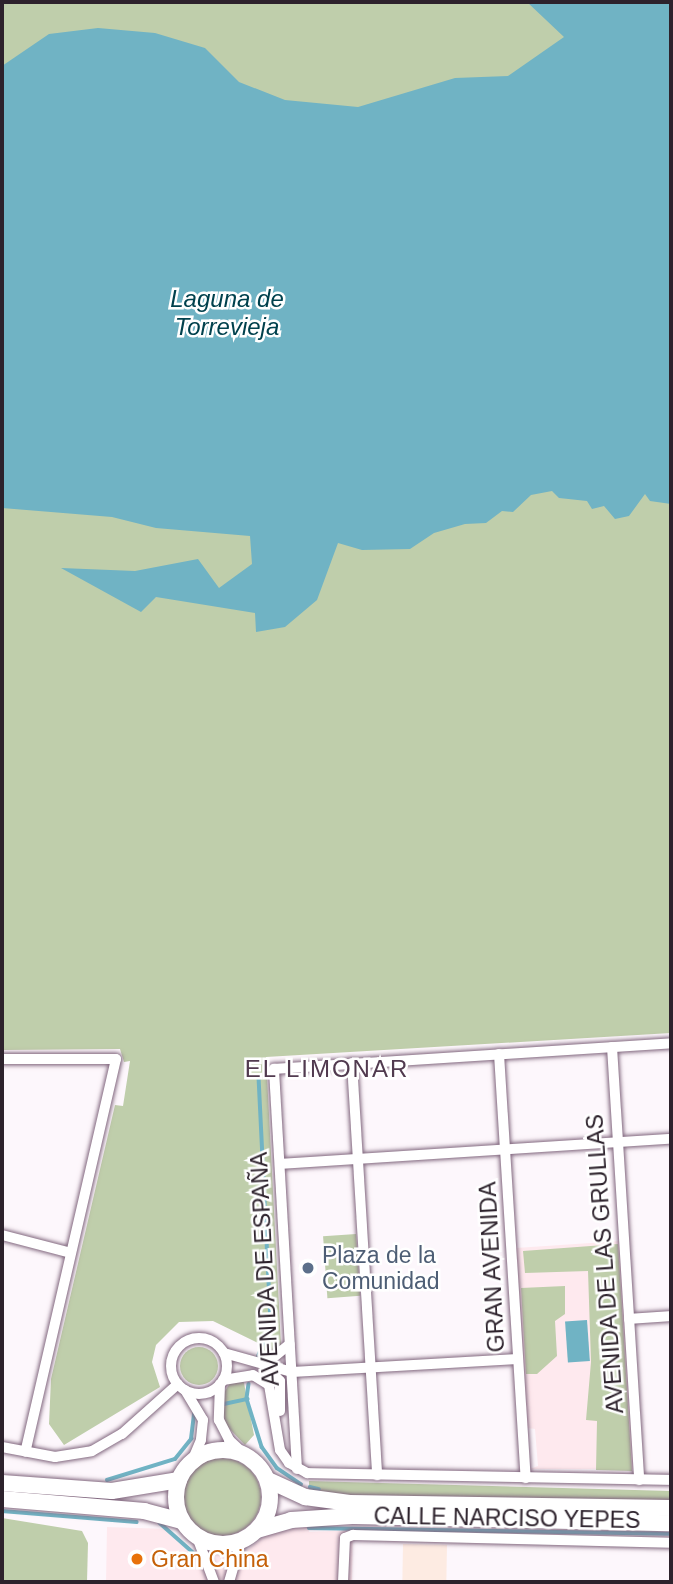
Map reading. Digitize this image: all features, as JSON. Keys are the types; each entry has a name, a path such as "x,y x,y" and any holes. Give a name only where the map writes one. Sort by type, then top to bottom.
{"main road":[{"path":"671,1508 350,1503 305,1497 268,1480 245,1455 218,1450 192,1461 179,1480 175,1496 182,1521 197,1537 218,1545 241,1541 257,1530 290,1520 352,1516 671,1522"},
{"path":"2,1483 111,1491 179,1480"},
{"path":"257,1530 270,1503 268,1480"},
{"path":"2,1499 144,1511 182,1521"}],"street":[{"path":"377,1475 352,1063 671,1043"},
{"name":"AVENIDA DE LAS GRULLAS","path":"612,1047 639,1480"},
{"name":"GRAN AVENIDA","path":"499,1054 526,1478"},
{"path":"2,1059 116,1059 25,1452"},
{"name":"AVENIDA DE ESPAÑA","path":"298,1469 276,1068 352,1063"},
{"path":"280,1164 671,1139"},
{"path":"2,1235 71,1253"},
{"path":"629,1319 671,1316"},
{"path":"192,1461 201,1440 203,1420 182,1387 172,1362 184,1342 206,1339 224,1353 292,1372 518,1359"},
{"path":"264,1365 290,1344"},
{"path":"224,1353 219,1419 229,1440 245,1455"},
{"path":"264,1365 277,1375 282,1388 275,1427"},
{"path":"182,1387 204,1393 222,1382 245,1375 265,1381 274,1396 279,1450 298,1469 377,1475 671,1480"},
{"path":"2,1447 69,1456 103,1446 182,1387"},
{"name":"CALLE NARCISO YEPES","path":"343,1582 345,1538 353,1535 671,1543"},
{"path":"197,1537 214,1582"},
{"path":"229,1582 241,1541"}],"shaded area":[{"path":"620,1241 634,1469 530,1469 538,1466 535,1429 527,1428 516,1248"},
{"path":"308,1525 309,1532 353,1530 352,1582 106,1582 107,1527 169,1529 196,1555 241,1555 266,1535"},
{"path":"403,1544 447,1545 446,1582 402,1582"}],"green space":[{"path":"2,2 671,2 671,1033 266,1057 281,1345 260,1359 264,1346 213,1321 179,1322 156,1345 152,1362 160,1387 64,1445 49,1424 51,1379 115,1105 123,1106 130,1061 124,1062 120,1049 2,1050"},
{"path":"356,1234 360,1296 327,1298 323,1236"},
{"path":"618,1244 632,1471 596,1470 597,1421 586,1420 591,1362 588,1271 525,1273 523,1251"},
{"path":"565,1286 565,1314 555,1321 557,1356 537,1374 526,1374 521,1288"},
{"path":"199,1347 212,1353 218,1366 212,1379 199,1385 186,1379 180,1366 186,1353"},
{"path":"243,1378 254,1435 245,1445 225,1424 222,1396 230,1383"},
{"path":"222,1458 237,1461 250,1469 258,1482 261,1497 258,1512 250,1525 237,1533 222,1536 207,1533 194,1525 186,1512 183,1497 186,1482 194,1469 207,1461"},
{"path":"309,1481 671,1491 671,1502 346,1495 309,1490"},
{"path":"2,1518 82,1531 88,1543 87,1582 2,1582"}],"water":[{"name":"Laguna de Torrevieja","path":"527,2 671,2 671,504 650,501 645,494 629,516 615,519 604,506 592,509 587,501 559,498 552,491 531,495 513,512 502,511 486,523 465,524 434,533 410,549 362,550 338,543 317,600 285,627 256,632 255,613 156,597 141,612 61,568 135,571 198,559 219,588 252,564 250,536 156,528 112,517 2,508 2,66 49,34 98,28 155,33 205,48 239,82 285,100 358,107 455,78 508,76 564,37"},
{"path":"587,1320 590,1361 568,1362 565,1322"}],"waterway":[{"path":"259,1077 271,1324 259,1356"},
{"path":"249,1384 247,1399 262,1447 277,1468 301,1484"},
{"path":"224,1404 247,1399"},
{"path":"107,1480 175,1459 191,1439 194,1414"},
{"path":"310,1487 319,1489"},
{"path":"2,1511 137,1522"},
{"path":"160,1523 195,1554"},
{"path":"309,1528 671,1534"}],"place":[{"name":"Plaza de la Comunidad","path":"308,1268"},
{"name":"Gran China","path":"137,1559"}],"district":[{"name":"EL LIMONAR","path":"327,1069"}]}
